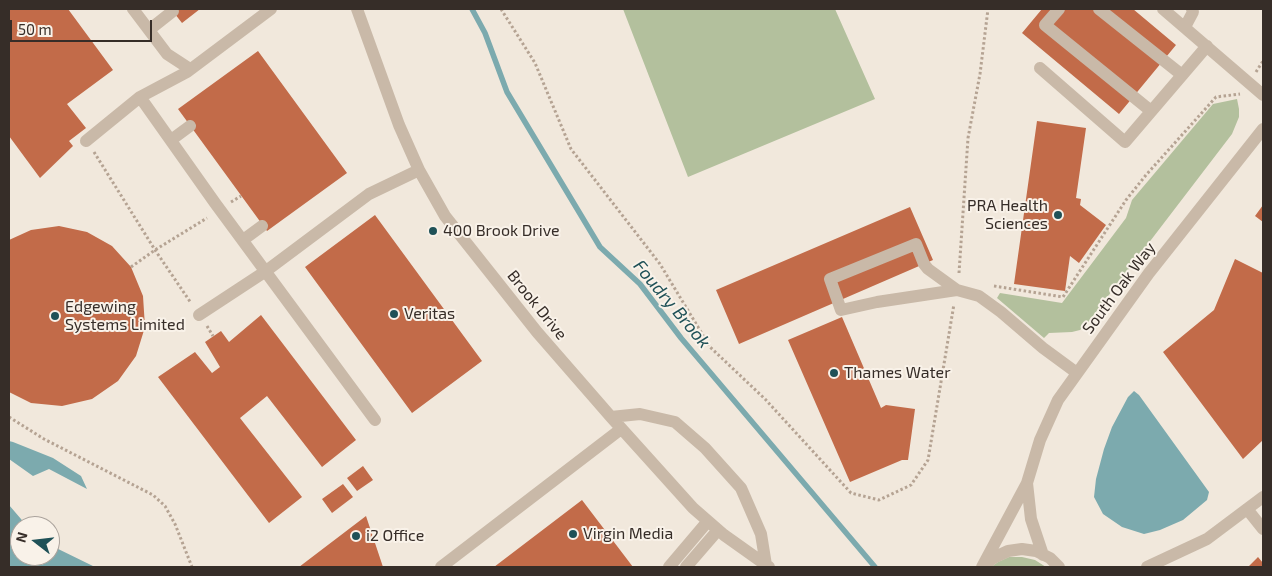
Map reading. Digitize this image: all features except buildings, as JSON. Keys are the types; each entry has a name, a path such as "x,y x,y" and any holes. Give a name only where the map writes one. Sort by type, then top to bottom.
{"street":[{"path":"133,9 167,54 190,70"},
{"path":"86,141 140,97 190,70 271,9"},
{"name":"Brook Drive","path":"358,9 399,125 419,170 445,216 537,332 687,502 721,532 768,566"},
{"path":"1059,9 1045,25 1151,111"},
{"path":"1099,9 1182,75"},
{"path":"1163,9 1263,95"},
{"path":"1185,27 1193,12 1192,9"},
{"path":"149,30 173,12"},
{"path":"1040,68 1125,142 1207,46"},
{"path":"140,97 375,420"},
{"path":"171,140 190,126"},
{"name":"South Oak Way","path":"982,567 1026,483 1034,457 1058,400 1149,273 1263,129"},
{"path":"199,315 266,271 369,194 419,170"},
{"path":"243,240 262,226"},
{"path":"959,290 917,295 842,310 830,279 916,244 928,270 959,290 982,298 1077,373"},
{"path":"917,295 926,280 928,270"},
{"path":"611,417 640,414 675,422 705,448 742,488 761,534 768,566"},
{"path":"442,567 621,429"},
{"name":"South Oak Way","path":"1026,483 1031,519 1043,555"},
{"path":"1147,567 1207,539 1263,497"},
{"path":"1247,509 1263,529"},
{"path":"669,567 708,521"},
{"path":"686,567 721,532"},
{"path":"697,567 721,532"},
{"path":"982,567 993,558 1008,551 1022,549 1036,551 1050,558 1060,567"}],"path":[{"path":"502,9 535,63 571,149 660,264 710,347 765,399 851,493 878,500 911,485 928,460 959,290 968,138 980,74 988,9"},
{"path":"982,298 991,286 1063,297 1126,200 1146,175 1216,97 1240,94"},
{"path":"86,141 155,250 213,336"},
{"path":"131,268 170,241"},
{"path":"9,418 44,439 153,494 165,506 175,524 192,567"}],"green space":[{"path":"623,9 835,9 875,99 688,177"},
{"path":"1237,99 1239,117 1232,134 1086,325 1080,330 1049,333 1044,338 997,298 1000,293 1062,303 1126,218 1132,200 1213,104"},
{"path":"1009,557 1035,560 1046,567 991,567"}],"water":[{"path":"1134,391 1139,395 1209,492 1207,500 1183,520 1160,530 1144,534 1122,527 1103,514 1094,497 1096,479 1112,427 1128,397"},
{"path":"9,441 53,458 81,476 87,489 49,469 33,476 9,459"},
{"path":"9,505 18,516 10,516 10,566 60,566 60,550 95,567 9,567"}],"waterway":[{"name":"Foudry Brook","path":"472,9 485,33 507,92 600,247 640,284 681,338 875,567"}],"place":[{"name":"PRA Health Sciences","path":"1058,215"},
{"name":"400 Brook Drive","path":"433,231"},
{"name":"Veritas","path":"394,314"},
{"name":"Edgewing Systems Limited","path":"55,316"},
{"name":"Thames Water","path":"834,373"},
{"name":"Virgin Media","path":"573,534"},
{"name":"i2 Office","path":"356,536"}]}
